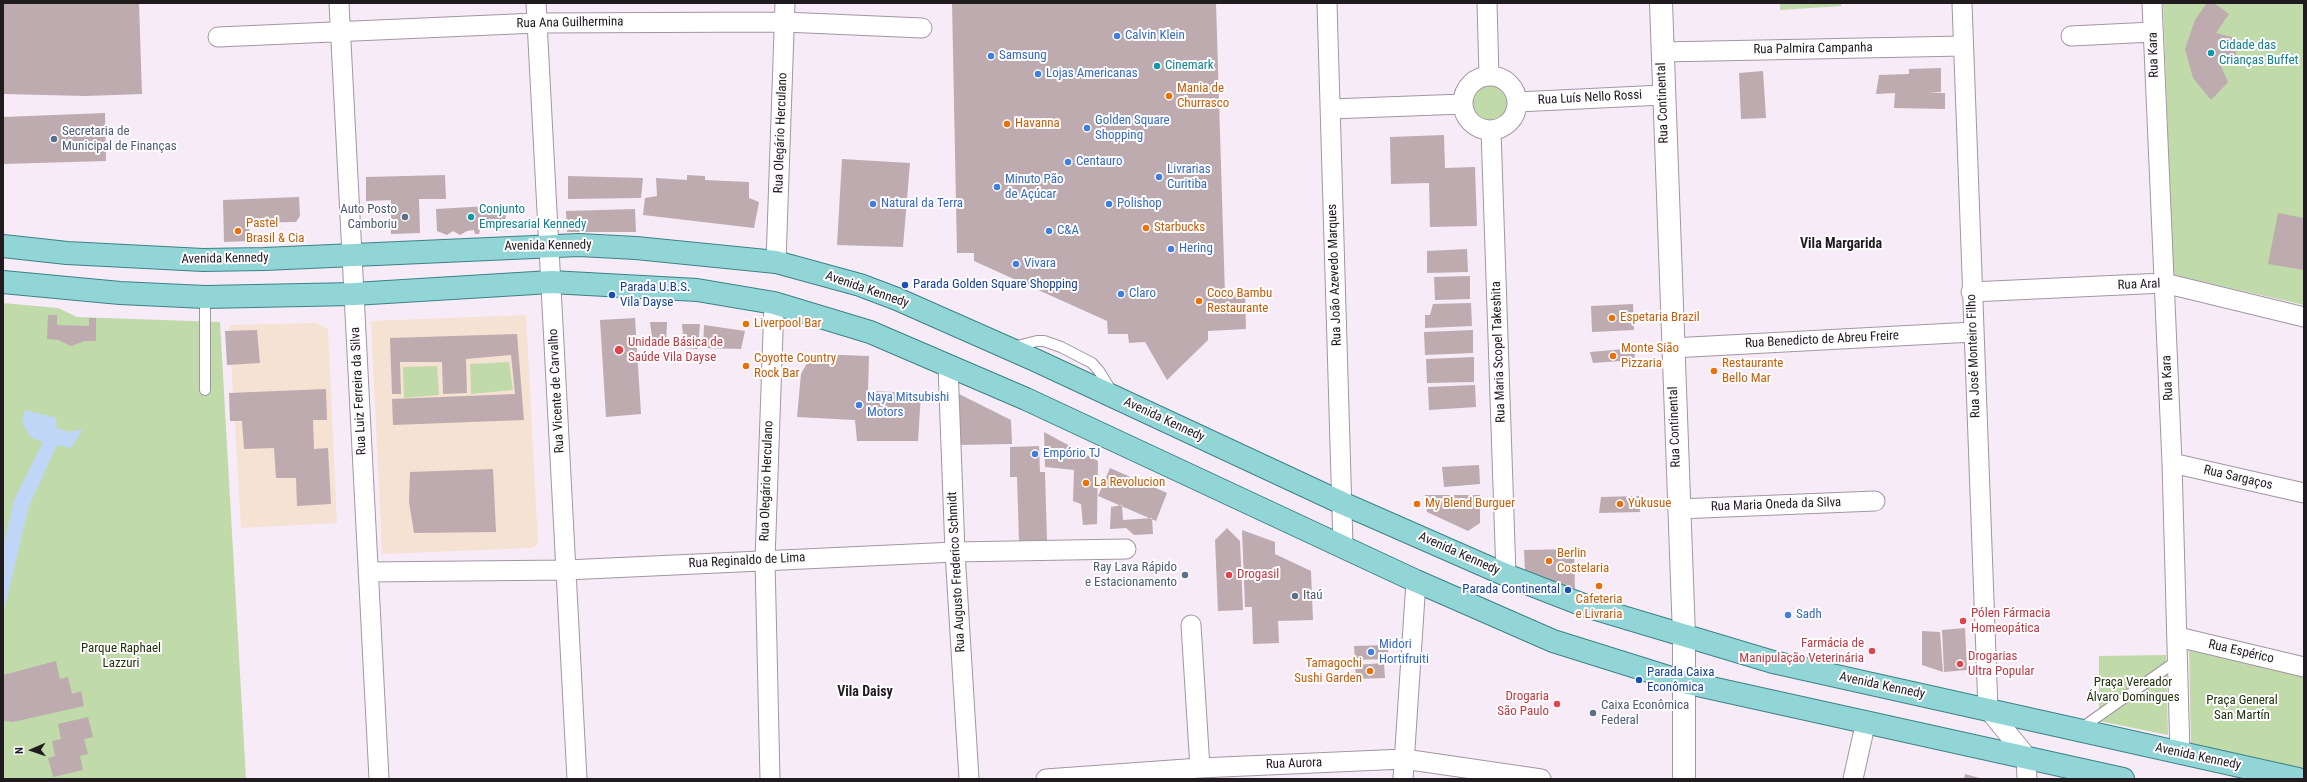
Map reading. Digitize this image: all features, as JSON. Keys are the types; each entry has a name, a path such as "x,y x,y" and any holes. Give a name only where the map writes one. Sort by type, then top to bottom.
{"main road":[{"name":"Avenida Kennedy","path":"3,246 67,253 166,259 264,259 549,245 636,248 776,262 860,285 897,299 1115,397 1342,503 1506,575 1586,606 1773,662 1988,709 2180,754 2298,779"},
{"path":"3,282 120,293 205,298 354,294 551,282 697,290 774,303 870,332 1092,429 1416,581 1553,641 1684,682 2026,756 2123,779"}],"street":[{"name":"Rua Luiz Ferreira da Silva","path":"339,3 379,779"},
{"name":"Rua Vicente de Carvalho","path":"536,3 577,779"},
{"name":"Rua Olegário Herculano","path":"776,262 785,3"},
{"name":"Rua João Azevedo Marques","path":"1327,3 1343,546"},
{"path":"1487,3 1489,76"},
{"name":"Rua Continental","path":"1660,3 1684,636 1684,779"},
{"name":"Rua José Monteiro Filho","path":"1962,3 1971,292 1988,709"},
{"name":"Rua Kara","path":"2152,3 2172,463 2178,637 2180,754"},
{"name":"Rua Ana Guilhermina","path":"218,37 537,23 784,22 922,28"},
{"path":"2071,36 2153,32"},
{"name":"Rua Palmira Campanha","path":"1662,52 1963,46"},
{"path":"1489,76 1497,77 1508,83 1515,93 1517,102 1516,110 1507,124 1491,130 1475,125 1465,112 1463,104 1467,88 1477,79 1489,76"},
{"name":"Rua Luís Nello Rossi","path":"1517,102 1663,95"},
{"path":"1330,109 1463,104"},
{"name":"Rua Maria Scopel Takeshita","path":"1491,130 1506,575"},
{"name":"Rua Aral","path":"1971,292 2164,283 2304,317"},
{"name":"Rua Olegário Herculano","path":"770,779 765,560 774,303"},
{"name":"Rua Benedicto de Abreu Freire","path":"1672,348 1973,332"},
{"name":"Rua Augusto Frederico Schmidt","path":"948,366 955,552 969,779"},
{"name":"Rua Sargaços","path":"2172,463 2304,493"},
{"name":"Rua Maria Oneda da Silva","path":"1678,509 1874,501"},
{"name":"Rua Reginaldo de Lima","path":"368,572 566,570 955,552 1126,550"},
{"path":"1403,779 1416,581"},
{"path":"1191,625 1200,768"},
{"name":"Rua Espérico","path":"2178,637 2304,666"},
{"path":"1988,709 2026,756 2027,779"},
{"path":"1853,779 1866,721"},
{"name":"Rua Aurora","path":"1046,779 1181,774 1200,768 1404,759 1542,779"}],"lane":[{"path":"204,390 205,298"},
{"path":"2078,730 2178,660"}],"shaded area":[{"path":"526,315 538,544 532,548 382,554 371,321"},
{"path":"316,323 328,329 337,523 241,528 229,325"}],"green space":[{"path":"1780,3 1841,3 1841,6 1780,10"},
{"path":"2163,3 2304,3 2304,305 2173,275"},
{"path":"1491,82 1506,88 1512,103 1506,118 1491,124 1476,118 1470,103 1476,88"},
{"name":"Parque Raphael Lazzuri","path":"3,303 58,308 77,317 220,322 246,779 3,779"},
{"path":"509,362 513,390 471,394 470,364"},
{"path":"437,366 439,395 404,398 403,367"},
{"name":"Praça General San Martín","path":"2189,649 2304,675 2304,769 2191,744"},
{"name":"Praça Vereador Álvaro Domingues","path":"2166,655 2168,735 2099,721 2099,656"}],"water":[{"path":"25,410 56,418 57,428 70,432 83,429 71,448 57,445 29,506 3,615 3,548 14,500 43,442 30,437 22,422"}],"building":[{"path":"3,3 139,3 142,94 86,96 3,94"},
{"name":"Golden Square Shopping","path":"952,3 1216,3 1225,295 1245,294 1246,329 1208,331 1208,340 1167,380 1145,342 1129,343 1128,334 1108,334 1107,321 974,261 974,253 957,253"},
{"name":"Cidade das Crianças Buffet","path":"2207,3 2214,3 2229,14 2216,33 2235,38 2236,56 2219,62 2228,82 2211,100 2193,78 2185,49 2195,20"},
{"path":"1941,68 1941,92 1928,93 1945,93 1945,109 1894,108 1895,93 1876,94 1879,75 1909,74 1909,69"},
{"path":"1763,71 1766,118 1741,119 1739,73"},
{"name":"Secretaria de Municipal de Finanças","path":"105,113 106,161 3,164 3,117"},
{"path":"1444,135 1445,168 1475,167 1477,226 1430,227 1429,183 1391,184 1390,137"},
{"name":"Natural da Terra","path":"842,159 910,163 903,247 837,245"},
{"name":"Auto Posto Camboriu","path":"445,175 446,199 419,199 420,233 391,234 391,200 366,201 366,177"},
{"path":"687,175 705,176 705,180 749,182 749,198 759,202 754,228 643,215 645,198 657,196 656,178 687,180"},
{"path":"568,176 643,178 641,198 568,199"},
{"path":"299,197 300,216 296,222 249,223 250,241 224,242 223,200"},
{"name":"Conjunto Empresarial Kennedy","path":"505,205 506,225 499,229 480,230 479,234 475,234 474,230 467,231 460,235 453,231 447,235 437,231 436,209"},
{"path":"635,209 636,232 567,232 566,211"},
{"path":"2278,213 2304,218 2304,270 2268,264"},
{"path":"1467,249 1468,272 1427,273 1427,251"},
{"path":"1470,276 1470,299 1435,300 1434,277"},
{"path":"1471,303 1472,326 1425,328 1425,315 1430,315 1433,304"},
{"name":"Espetaria Brazil","path":"1633,304 1634,330 1592,332 1591,306"},
{"path":"48,315 57,315 57,325 89,326 89,318 96,318 96,341 85,341 71,346 58,340 47,339"},
{"name":"Unidade Básica de Saúde Vila Dayse","path":"635,318 641,414 606,417 600,320"},
{"path":"650,322 667,322 666,347 653,346"},
{"path":"682,324 700,324 698,349 684,348"},
{"path":"704,325 745,331 741,349 703,348"},
{"path":"257,330 260,363 227,365 225,331"},
{"path":"1473,330 1473,353 1425,355 1424,332"},
{"path":"517,334 524,420 393,425 392,399 515,394 511,355 466,359 467,393 443,394 442,362 400,362 401,394 392,394 390,338"},
{"name":"Monte Sião Pizzaria","path":"1636,348 1634,360 1593,363 1590,352"},
{"name":"Naya Mitsubishi Motors","path":"812,354 869,356 868,391 921,393 918,441 857,441 855,420 797,417 801,374"},
{"path":"1474,357 1474,382 1427,383 1426,359"},
{"path":"1475,385 1476,407 1429,410 1428,387"},
{"path":"326,389 327,420 313,420 314,449 328,448 331,504 297,506 296,478 276,478 274,448 244,449 242,421 230,421 229,393"},
{"path":"957,393 1011,420 1012,444 959,445"},
{"name":"La Revolucion","path":"1044,432 1098,461 1097,524 1083,525 1081,504 1073,501 1074,470 1045,467"},
{"path":"1039,446 1040,472 1045,472 1047,540 1019,541 1017,477 1010,477 1010,447"},
{"path":"1479,465 1480,484 1444,487 1442,467"},
{"path":"1110,468 1167,493 1156,521 1098,496"},
{"path":"493,469 496,532 414,533 409,502 410,472"},
{"path":"1425,495 1480,495 1480,523 1468,531 1427,512"},
{"name":"Yukusue","path":"1639,496 1640,512 1599,513 1601,497"},
{"path":"1122,505 1123,520 1152,518 1153,534 1134,535 1126,528 1110,529 1111,507"},
{"name":"Drogasil","path":"1227,528 1240,541 1243,610 1218,611 1215,540"},
{"path":"1242,530 1275,542 1275,554 1311,571 1313,620 1278,621 1279,643 1253,644 1252,607 1245,607"},
{"name":"Berlin Costelaria","path":"1574,549 1575,589 1525,572 1524,550"},
{"path":"1965,628 1967,670 1944,672 1942,630"},
{"path":"1922,631 1940,632 1943,672 1922,665"},
{"name":"Midori Hortifruiti","path":"1388,645 1388,659 1355,660 1354,646"},
{"path":"56,661 60,679 68,677 72,694 81,691 84,706 13,722 3,721 3,675"},
{"name":"Tamagochi Sushi Garden","path":"1384,663 1385,678 1356,679 1355,665"},
{"path":"88,717 93,737 84,739 88,754 80,756 83,770 53,777 48,758 55,756 52,741 61,739 58,724"},
{"path":"1965,774 1983,779 1964,779"}],"place":[{"name":"Calvin Klein","path":"1117,36"},
{"name":"Cidade das Crianças Buffet","path":"2211,53"},
{"name":"Samsung","path":"991,56"},
{"name":"Cinemark","path":"1157,66"},
{"name":"Lojas Americanas","path":"1038,74"},
{"name":"Mania de Churrasco","path":"1169,96"},
{"name":"Havanna","path":"1007,124"},
{"name":"Golden Square Shopping","path":"1087,128"},
{"name":"Secretaria de Municipal de Finanças","path":"54,139"},
{"name":"Centauro","path":"1068,162"},
{"name":"Livrarias Curitiba","path":"1159,177"},
{"name":"Minuto Pão de Açúcar","path":"997,187"},
{"name":"Natural da Terra","path":"873,204"},
{"name":"Polishop","path":"1109,204"},
{"name":"Auto Posto Camboriu","path":"405,217"},
{"name":"Conjunto Empresarial Kennedy","path":"471,217"},
{"name":"Starbucks","path":"1146,228"},
{"name":"Pastel Brasil & Cia","path":"238,231"},
{"name":"C&A","path":"1049,231"},
{"name":"Hering","path":"1171,249"},
{"name":"Vivara","path":"1016,264"},
{"name":"Parada Golden Square Shopping","path":"905,285"},
{"name":"Claro","path":"1121,294"},
{"name":"Parada U.B.S. Vila Dayse","path":"612,295"},
{"name":"Coco Bambu Restaurante","path":"1199,301"},
{"name":"Espetaria Brazil","path":"1612,318"},
{"name":"Liverpool Bar","path":"746,324"},
{"name":"Unidade Básica de Saúde Vila Dayse","path":"619,350"},
{"name":"Monte Sião Pizzaria","path":"1613,356"},
{"name":"Coyotte Country Rock Bar","path":"746,366"},
{"name":"Restaurante Bello Mar","path":"1714,371"},
{"name":"Naya Mitsubishi Motors","path":"859,405"},
{"name":"Empório TJ","path":"1035,454"},
{"name":"La Revolucion","path":"1086,483"},
{"name":"My Blend Burguer","path":"1417,504"},
{"name":"Yukusue","path":"1620,504"},
{"name":"Berlin Costelaria","path":"1549,561"},
{"name":"Ray Lava Rápido e Estacionamento","path":"1185,575"},
{"name":"Drogasil","path":"1229,575"},
{"name":"Cafeteria e Livraria","path":"1599,586"},
{"name":"Parada Continental","path":"1568,590"},
{"name":"Itaú","path":"1295,596"},
{"name":"Sadh","path":"1788,615"},
{"name":"Pólen Fármacia Homeopática","path":"1963,621"},
{"name":"Farmácia de Manipulação Veterinária","path":"1872,651"},
{"name":"Midori Hortifruiti","path":"1371,652"},
{"name":"Drogarias Ultra Popular","path":"1960,664"},
{"name":"Tamagochi Sushi Garden","path":"1370,671"},
{"name":"Parada Caixa Econômica","path":"1639,680"},
{"name":"Drogaria São Paulo","path":"1557,704"},
{"name":"Caixa Econômica Federal","path":"1593,713"}],"district":[{"name":"Vila Margarida","path":"1841,244"},
{"name":"Vila Daisy","path":"865,692"}]}
